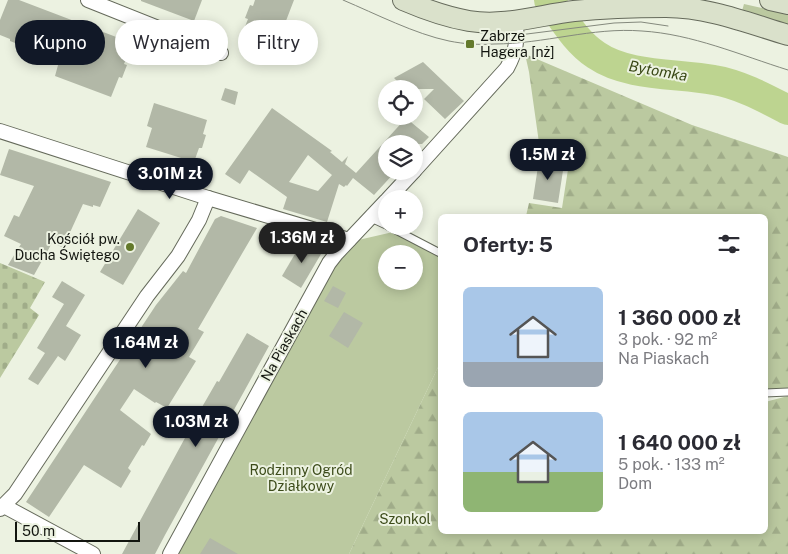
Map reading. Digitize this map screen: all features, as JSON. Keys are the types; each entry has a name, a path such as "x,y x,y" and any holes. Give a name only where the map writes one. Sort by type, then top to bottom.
{"street":[{"path":"88,0 138,20"},
{"path":"403,0 444,15 470,21 493,22 522,19 611,0"},
{"path":"770,0 788,4"},
{"path":"582,7 662,4 718,14 788,36"},
{"name":"Na Piaskach","path":"423,161 507,68 514,55 522,19"},
{"path":"0,131 208,198 349,240"},
{"name":"Na Piaskach","path":"396,190 406,180"},
{"path":"93,554 2,507 16,494 147,296 178,256 208,198"},
{"name":"Na Piaskach","path":"170,554 329,264 378,210"}],"lane":[{"path":"371,218 378,222"},
{"path":"405,235 438,252"},
{"path":"768,393 788,392"}],"green space":[{"path":"744,4 788,14 788,25 742,11"},
{"path":"525,54 692,125 788,157 788,388 768,391 768,214 526,214 529,203 562,208 569,163 541,157"},
{"name":"Rodzinny Ogród Działkowy","path":"380,235 399,235 420,245 378,245 378,290 423,290 423,247 438,254 438,367 349,554 174,554 341,244"},
{"path":"0,263 45,282 30,308 39,315 0,378"},
{"name":"Szonkol","path":"438,367 438,534 768,534 768,401 788,396 788,554 349,554"}],"building":[{"path":"8,0 19,0 72,20 15,20 15,43 0,35 0,20"},
{"path":"141,0 202,0 194,20"},
{"path":"255,0 294,0 286,20 248,20 245,18 250,5 253,6"},
{"path":"105,33 115,37 115,65 127,65 122,78 119,77 111,97 55,76 58,65 105,65"},
{"path":"423,62 464,101 445,119 424,99 434,89 423,89 423,80 396,80 394,78"},
{"path":"225,88 238,92 235,105 221,100"},
{"path":"154,103 207,120 203,134 206,135 202,148 199,148 194,162 146,147 152,128 147,126"},
{"path":"272,108 332,151 330,152 342,162 348,156 345,164 356,173 378,149 378,180 388,180 374,195 353,178 347,186 344,187 339,184 327,222 283,209 287,197 249,170 240,184 225,174","holes":["308,155 332,175 318,191 289,182"]},
{"path":"400,125 414,125 429,137 423,143 423,135 391,135"},
{"path":"9,149 111,182 100,207 83,204 62,247 52,243 34,275 8,265 21,244 4,236 14,215 19,217 34,186 0,175"},
{"path":"539,160 564,164 558,203 533,199"},
{"name":"Kościół pw. Ducha Świętego","path":"138,209 160,223 123,285 100,272"},
{"path":"221,216 257,228 198,329 204,332 189,357 196,361 167,408 155,403 134,389 120,410 151,434 128,468 131,471 121,488 84,465 49,517 26,502 156,305 183,271 186,273 215,219"},
{"path":"302,242 324,249 301,288 282,276"},
{"path":"62,281 85,295 66,326 81,335 65,361 58,356 38,385 28,379 45,353 37,348 64,304 52,297"},
{"path":"333,286 346,293 338,308 324,301"},
{"path":"344,312 363,323 348,348 329,336"},
{"path":"247,333 269,346 155,554 122,554 198,414"},
{"path":"210,538 238,554 200,554"}],"waterway":[{"name":"Bytomka","path":"549,0 582,44 609,62 638,71 723,82 752,92 788,110"}],"tram line":[{"path":"343,0 409,29 455,42 477,44 513,43 605,31 642,31 679,36 698,41 788,70"},
{"path":"519,35 614,23 641,22 668,26"}],"place":[{"name":"Zabrze Hagera [nż]","path":"470,44"},
{"name":"Kościół pw. Ducha Świętego","path":"130,247"}]}
